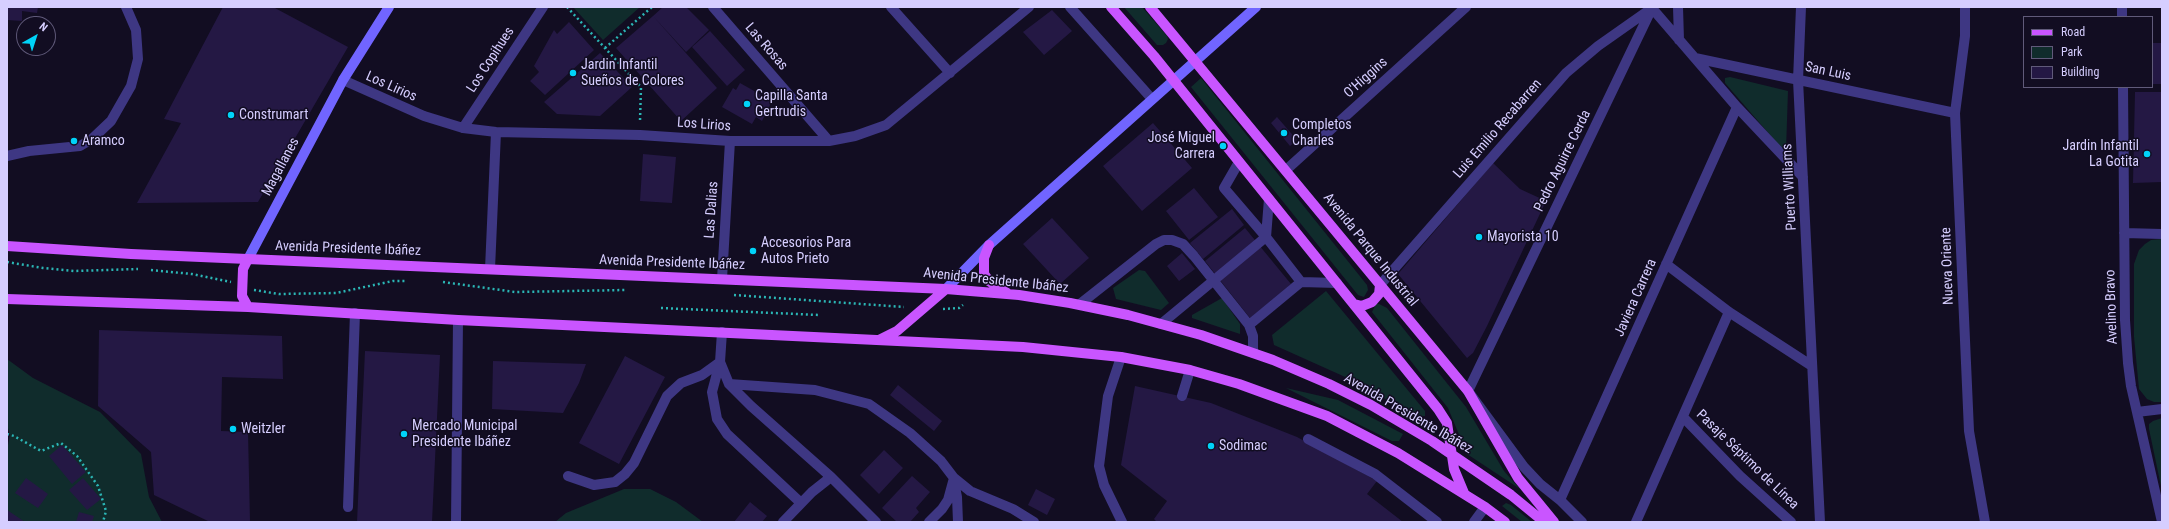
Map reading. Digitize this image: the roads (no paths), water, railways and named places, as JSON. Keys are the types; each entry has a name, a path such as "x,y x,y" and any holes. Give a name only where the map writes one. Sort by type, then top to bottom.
{"main road":[{"path":"1111,7 1173,80 1443,416 1449,430 1456,478 1465,494"},
{"name":"Avenida Parque Industrial","path":"1150,7 1196,60 1468,391 1518,478 1554,522"},
{"name":"Avenida Presidente Ibáñez","path":"7,246 248,259 946,289 1009,294 1080,304 1161,324 1253,352 1309,375 1371,405 1452,454 1511,495 1544,522"},
{"path":"989,246 984,258 984,274 995,285 1009,294"},
{"path":"248,259 242,269 242,296 248,307"},
{"path":"1354,304 1362,306 1372,302 1379,294 1380,285"},
{"path":"877,341 897,331 946,289"},
{"path":"7,299 248,307 458,320 1059,350 1122,356 1190,370 1286,400 1328,416 1398,453 1465,494 1505,522"}],"street":[{"path":"7,156 28,151 80,146 97,134 111,120 131,86 138,59 136,30 126,7"},
{"name":"Magallanes","path":"248,259 343,80 389,7"},
{"name":"Los Copihues","path":"463,128 543,7"},
{"name":"Las Rosas","path":"713,7 829,141"},
{"path":"891,7 950,73"},
{"name":"Los Lirios","path":"343,80 417,114 463,128 496,132 640,135 730,141 829,141 855,136 886,125 1029,7"},
{"path":"1070,7 1152,99"},
{"path":"946,289 989,246 1256,7"},
{"name":"O'Higgins","path":"1286,170 1466,7"},
{"path":"1678,7 1679,40"},
{"name":"Puerto Williams","path":"1801,7 1798,80 1820,522"},
{"name":"Nueva Oriente","path":"1965,7 1965,36 1955,113 1969,431 1985,522"},
{"path":"1651,8 1737,107 1803,177"},
{"name":"Luis Emilio Recabarren","path":"1380,285 1566,74 1598,46 1651,8"},
{"name":"Pedro Aguirre Cerda","path":"1468,391 1651,8"},
{"name":"San Luis","path":"1695,58 1955,113"},
{"name":"Avelino Bravo","path":"2123,88 2124,233 2128,363 2137,412 2162,522"},
{"name":"Javiera Carrera","path":"1560,500 1737,107"},
{"path":"490,269 496,132"},
{"name":"Las Dalias","path":"722,279 730,141"},
{"path":"1238,162 1224,188 1266,237 1301,282"},
{"path":"1161,324 1266,237 1269,199"},
{"path":"2124,233 2162,234"},
{"path":"1080,304 1156,244 1164,240 1172,240 1183,244 1248,325 1253,336 1253,352"},
{"path":"1666,264 1729,312 1812,366"},
{"path":"1248,325 1301,282 1336,283"},
{"path":"1636,522 1729,312"},
{"path":"348,507 355,313"},
{"path":"456,522 458,320"},
{"path":"722,332 720,362 712,392 717,419 727,434 801,503"},
{"path":"1122,356 1108,396 1099,466 1104,485 1122,522"},
{"path":"720,362 729,384 751,406 831,477 876,522"},
{"path":"568,476 594,485 614,482 625,474 634,463 667,396 681,382 702,375 720,362"},
{"path":"1182,396 1190,370"},
{"path":"729,384 815,390 870,404 942,461 954,478 970,491 1013,509 1034,522"},
{"path":"1468,391 1524,467 1540,484 1560,500 1582,522"},
{"path":"2137,412 2162,409"},
{"name":"Pasaje Séptimo de Línea","path":"1682,417 1740,476 1791,522"},
{"path":"1308,439 1375,474 1437,522"},
{"path":"783,522 801,503 831,477"},
{"path":"929,522 942,509 948,500 954,478"},
{"path":"954,478 958,497 958,522"},
{"path":"1474,522 1485,507"}],"place":[{"name":"Jardin Infantil Sueños de Colores","path":"573,73"},
{"name":"Capilla Santa Gertrudis","path":"747,104"},
{"name":"Construmart","path":"231,115"},
{"name":"Completos Charles","path":"1284,133"},
{"name":"Aramco","path":"74,141"},
{"name":"José Miguel Carrera","path":"1223,146"},
{"name":"Jardin Infantil La Gotita","path":"2147,154"},
{"name":"Mayorista 10","path":"1479,237"},
{"name":"Accesorios Para Autos Prieto","path":"753,251"},
{"name":"Weitzler","path":"233,429"},
{"name":"Mercado Municipal Presidente Ibáñez","path":"404,434"},
{"name":"Sodimac","path":"1211,446"}]}
